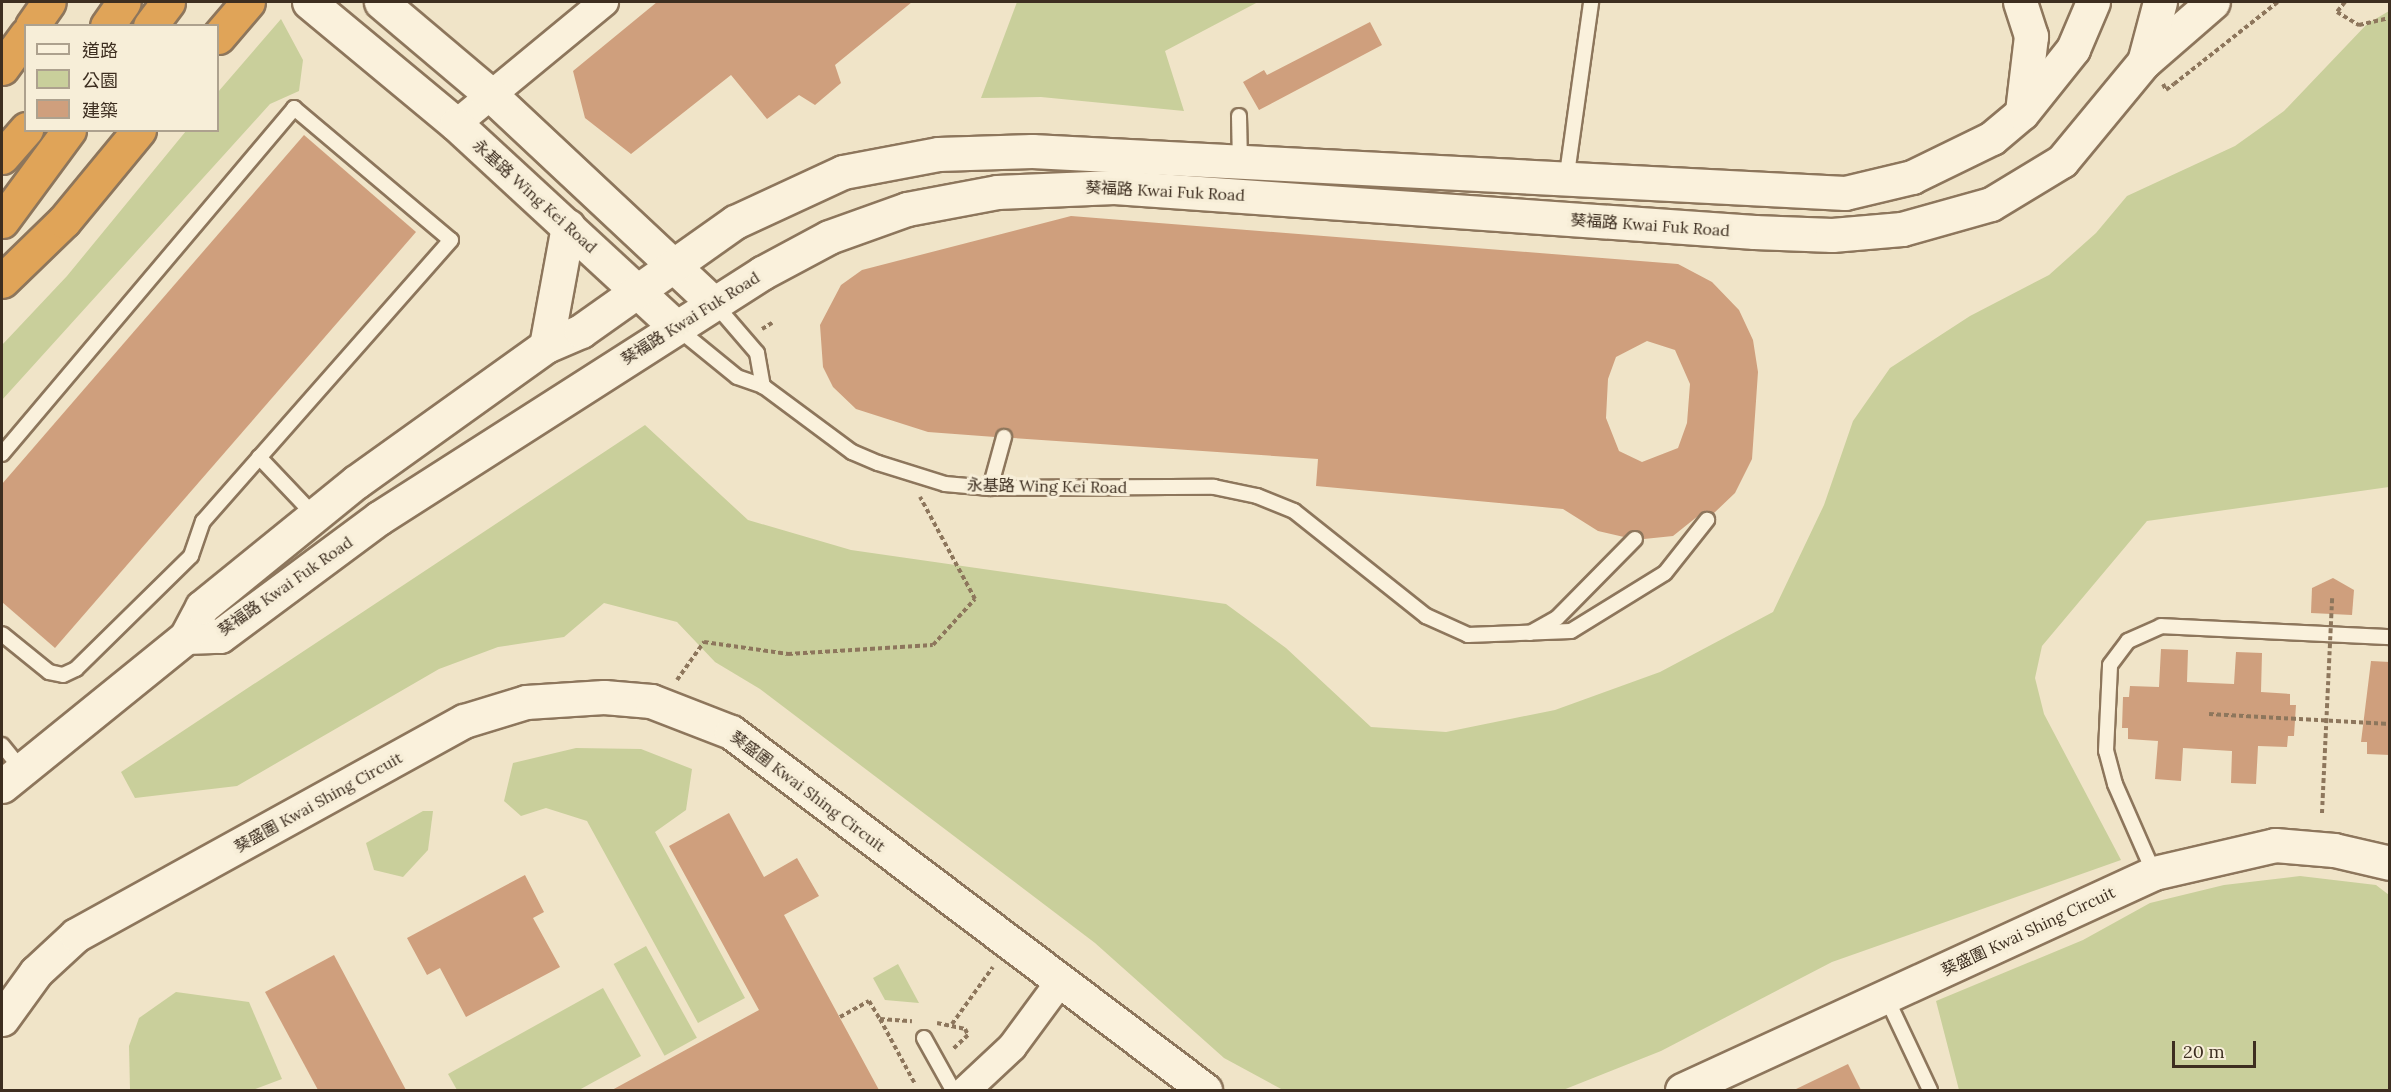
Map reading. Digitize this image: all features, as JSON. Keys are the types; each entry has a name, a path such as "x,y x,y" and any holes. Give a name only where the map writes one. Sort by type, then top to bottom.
{"highway":[{"path":"34,24 50,2"},
{"path":"108,24 124,2"},
{"path":"152,24 168,2"},
{"path":"219,36 248,2"},
{"path":"2,68 24,38"},
{"path":"2,157 24,131"},
{"path":"2,220 68,132"},
{"path":"2,281 64,221 137,132"}],"main road":[{"path":"381,2 491,95 675,264 713,303"},
{"path":"2020,2 2031,36 2022,113"},
{"name":"葵福路 Kwai Fuk Road","path":"12,778 186,637 202,607 315,516 546,346 581,332 735,222 806,187 890,160 1032,151 1566,181 1845,193 1912,177 1992,138 2022,113 2073,49 2093,2"},
{"name":"葵福路 Kwai Fuk Road","path":"186,637 220,636 379,518 675,326 828,237 866,223 952,198 1035,188 1152,189 1765,233 1832,235 1902,229 1973,211 2039,178 2081,142 2153,73 2160,2"},
{"path":"2153,73 2213,2"},
{"name":"永基路 Wing Kei Road","path":"317,7 456,124 675,326"},
{"path":"546,346 568,226"},
{"name":"葵盛圍 Kwai Shing Circuit","path":"2,1019 36,972 76,935 464,721 526,702 566,698 651,701 731,732 1205,1090"},
{"name":"葵盛圍 Kwai Shing Circuit","path":"1682,1090 2154,873 2275,845 2334,850 2390,864"}],"street":[{"path":"456,124 604,2"},
{"path":"966,1090 1012,1047 1060,982"}],"lane":[{"path":"1566,181 1591,2"},
{"path":"2,454 294,108 451,240 203,521 191,556 76,669 63,675 49,672 2,634"},
{"path":"1239,116 1240,164"},
{"path":"713,303 757,353 763,386"},
{"name":"永基路 Wing Kei Road","path":"675,326 737,377 763,386 852,452 945,484 990,488 1214,487 1294,511 1426,616 1457,630 1499,638 1571,631 1665,573 1707,520"},
{"path":"990,488 1004,437"},
{"path":"259,457 315,516"},
{"path":"1528,634 1557,618 1635,540"},
{"path":"2154,873 2115,784 2106,751 2110,665 2128,641 2160,626 2390,637"},
{"path":"2,745 12,778"},
{"path":"1886,997 1930,1090"},
{"path":"924,1038 953,1090"}],"path":[{"path":"2153,73 2166,90 2278,2"},
{"path":"2345,2 2337,12 2359,25 2390,18"},
{"path":"679,674 704,642 788,654 933,645 975,599 932,517"},
{"path":"2322,813 2332,597"},
{"path":"2209,714 2390,724"},
{"path":"951,1024 994,965"},
{"path":"880,1018 915,1084"}],"green space":[{"path":"1017,2 1258,2 1165,51 1184,111 1041,97 981,98"},
{"path":"2389,11 2389,487 2147,521 2042,646 2035,678 2044,714 2121,860 1832,962 1661,1051 1563,1090 1283,1090 1224,1058 1095,943 760,689 715,662 677,622 604,603 564,637 498,647 439,669 237,786 135,798 121,772 645,425 748,520 851,550 1226,604 1286,648 1371,727 1446,732 1555,710 1660,672 1773,612 1824,505 1853,421 1890,368 1970,316 2049,275 2096,233 2127,196 2235,146 2284,111 2367,24"},
{"path":"281,19 303,60 299,91 270,104 2,400 2,345 67,276 185,132 219,132 219,91"},
{"path":"576,748 641,749 692,769 686,810 655,832 745,998 698,1023 587,821 546,808 521,816 504,801 513,763"},
{"path":"423,811 433,811 428,850 403,877 374,870 366,843"},
{"path":"2300,876 2376,885 2389,895 2389,1090 1959,1090 1936,1001 2083,940 2150,903 2224,885"},
{"path":"646,946 697,1038 665,1056 614,964"},
{"path":"898,964 919,1003 885,1000 873,978"},
{"path":"603,988 641,1056 579,1090 457,1090 448,1074"},
{"path":"176,992 249,1002 282,1079 253,1090 130,1090 129,1046 139,1018"}],"building":[{"path":"657,2 912,2 835,65 841,83 815,105 799,95 767,119 731,75 631,154 585,118 573,71"},
{"path":"1370,22 1382,45 1259,110 1243,82 1264,70 1267,75"},
{"path":"304,135 416,232 55,648 2,602 2,484"},
{"path":"1071,216 1678,264 1712,282 1739,310 1753,340 1758,372 1752,459 1735,493 1713,514 1703,512 1673,536 1644,539 1637,530 1624,537 1598,531 1563,509 1316,486 1318,459 1013,438 1006,428 995,437 928,432 856,409 833,387 823,367 820,325 841,285 862,270","holes":["1647,341 1675,350 1690,384 1687,423 1678,448 1642,462 1619,451 1606,418 1608,379 1616,357"]},
{"path":"2333,578 2354,590 2352,615 2311,613 2312,588"},
{"path":"2161,649 2188,650 2187,682 2234,684 2236,652 2262,653 2261,692 2290,694 2290,705 2296,705 2294,736 2288,736 2287,747 2258,746 2256,784 2231,783 2232,751 2183,748 2181,781 2155,779 2158,741 2128,739 2128,728 2122,728 2123,697 2129,697 2130,686 2159,687"},
{"path":"2371,661 2390,662 2390,755 2367,754 2367,742 2361,742"},
{"path":"729,813 764,877 797,858 819,896 784,915 879,1090 612,1090 759,1010 669,846"},
{"path":"525,875 544,912 533,918 560,967 466,1017 440,968 427,975 407,938"},
{"path":"334,955 406,1090 318,1090 265,992"},
{"path":"1848,1064 1861,1090 1794,1090"}]}
